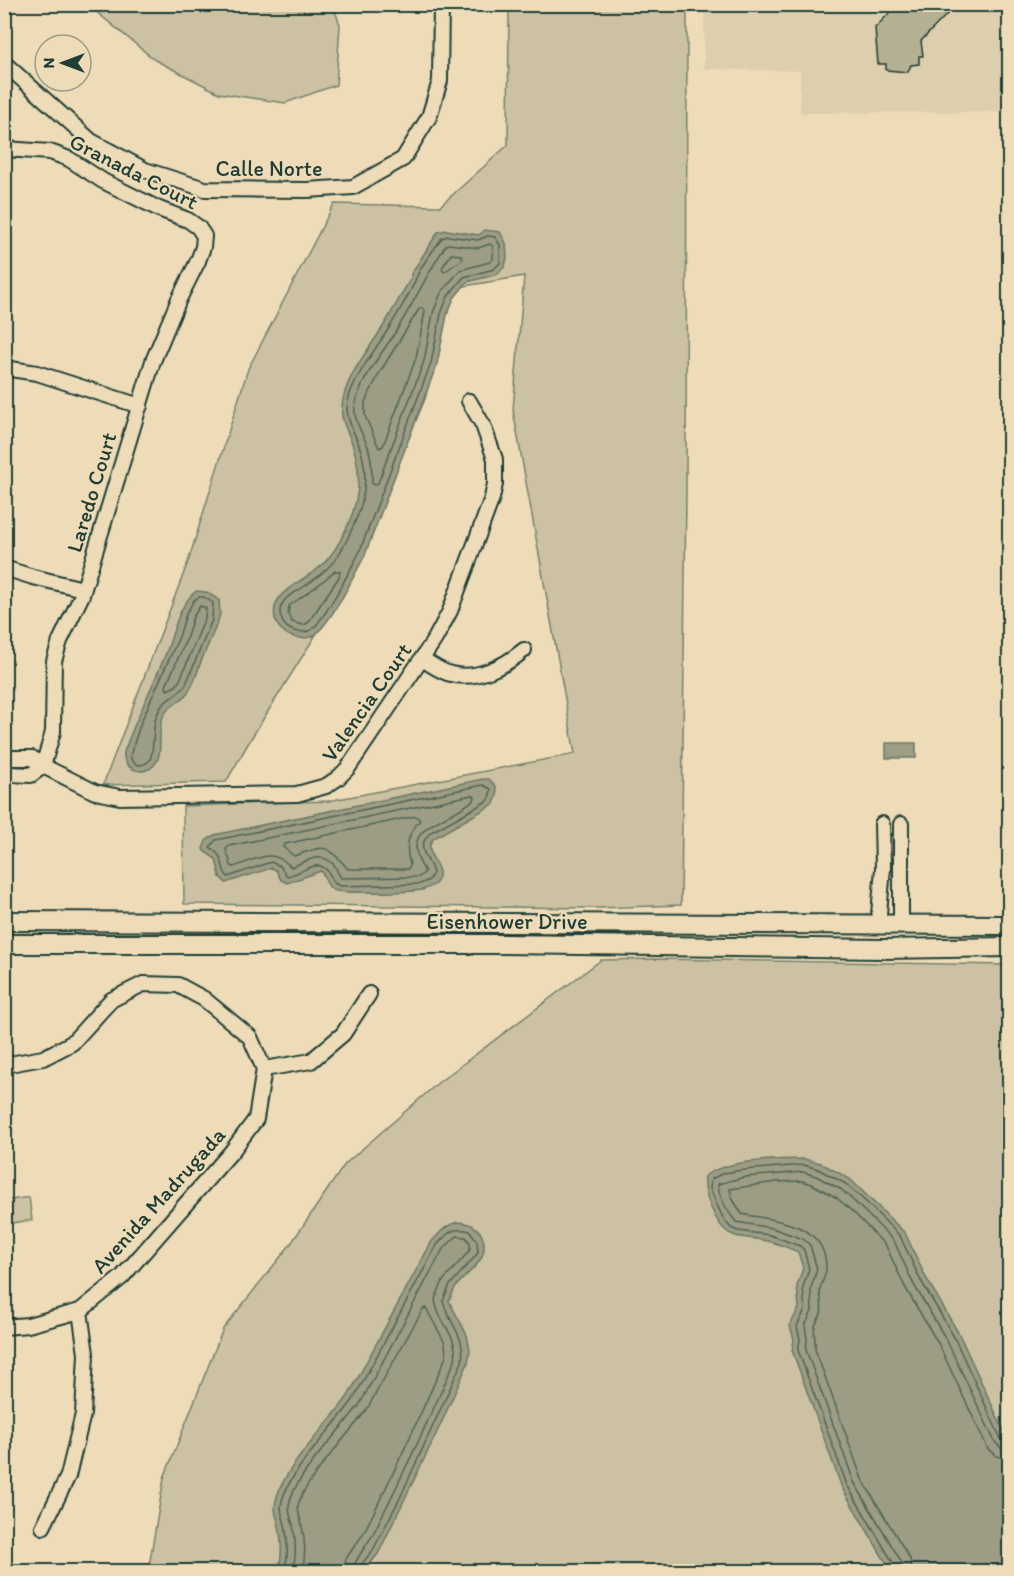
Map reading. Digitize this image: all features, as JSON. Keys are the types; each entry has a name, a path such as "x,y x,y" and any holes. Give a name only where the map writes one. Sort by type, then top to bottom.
{"main road":[{"name":"Eisenhower Drive","path":"4,921 1010,925"},
{"path":"814,948 834,937 893,936 901,925"},
{"name":"Eisenhower Drive","path":"4,944 1010,947"}],"street":[{"name":"Calle Norte","path":"4,63 91,141 146,170 205,189 353,188 403,159 429,117 440,81 441,4"},
{"name":"Granada Court","path":"4,149 50,152 69,159 112,185 159,209 188,220 198,227 204,236"},
{"name":"Laredo Court","path":"43,766 53,732 54,661 60,641 83,589 161,340 198,261 204,236"},
{"path":"4,368 37,373 140,406"},
{"name":"Valencia Court","path":"43,766 31,775 7,777 11,766 7,755 32,758 43,766 95,792 120,796 297,794 326,786 338,778 348,768 435,639 454,603 468,566 495,484 495,459 483,425 469,401"},
{"path":"4,567 33,577 83,589"},
{"path":"422,659 448,674 462,676 497,668 512,661 524,650"},
{"path":"878,926 883,868 882,824"},
{"path":"901,824 901,925"},
{"path":"883,868 901,868"},
{"path":"4,1065 43,1058 72,1043 111,1000 143,984 178,985 204,999 250,1037 264,1069 311,1061 343,1034 369,994"},
{"name":"Avenida Madrugada","path":"4,1327 28,1325 80,1311 122,1278 232,1151 256,1119 264,1069"},
{"path":"43,1527 68,1476 83,1414 86,1354 80,1311"}],"shaded area":[{"path":"88,5 333,5 340,25 336,85 285,103 219,93 155,60"},
{"path":"509,5 687,5 686,493 681,905 596,908 184,904 183,806 328,801 575,754 513,410 524,276 453,288 425,399 347,585 226,782 103,785 188,562 248,369 334,204 440,206 508,145"},
{"path":"704,5 1009,5 1009,112 800,113 800,71 704,69"},
{"path":"601,960 1009,965 1009,1571 148,1572 164,1478 223,1329 290,1245 345,1164 439,1082"},
{"path":"29,1197 32,1220 5,1224 5,1201"}],"water":[{"path":"447,230 479,235 485,230 500,232 506,243 505,266 498,274 467,282 454,298 447,315 437,364 365,555 343,596 317,633 310,637 291,636 281,630 276,621 274,611 277,601 287,590 315,571 330,556 338,545 354,510 358,490 357,460 342,415 344,395 348,384 358,364 391,313 411,278 411,274 438,232"},
{"path":"196,591 206,592 219,600 218,621 192,687 164,714 160,730 158,759 150,768 134,770 126,763 124,752 166,653 181,611"},
{"path":"886,743 916,743 916,758 886,758"},
{"path":"489,779 496,786 497,795 494,804 434,838 430,844 430,850 439,872 439,878 435,884 424,890 339,891 329,886 321,871 287,883 281,880 276,870 271,868 226,883 220,877 216,859 203,849 206,841 214,835"},
{"path":"804,1159 821,1163 850,1179 905,1233 925,1276 959,1334 1009,1442 1009,1571 891,1571 842,1488 792,1350 794,1340 790,1325 799,1308 797,1286 803,1268 798,1252 775,1243 739,1237 727,1232 709,1204 705,1188 705,1176 726,1166 766,1160"},
{"path":"458,1222 475,1227 480,1232 484,1244 481,1259 455,1288 449,1301 467,1335 470,1350 468,1363 378,1554 364,1571 278,1571 281,1560 281,1543 275,1508 284,1480 348,1396 432,1241 447,1227"}],"building":[{"path":"898,4 957,4 921,41 923,56 919,56 919,64 911,65 908,72 886,70 886,64 878,64 875,28"}]}
